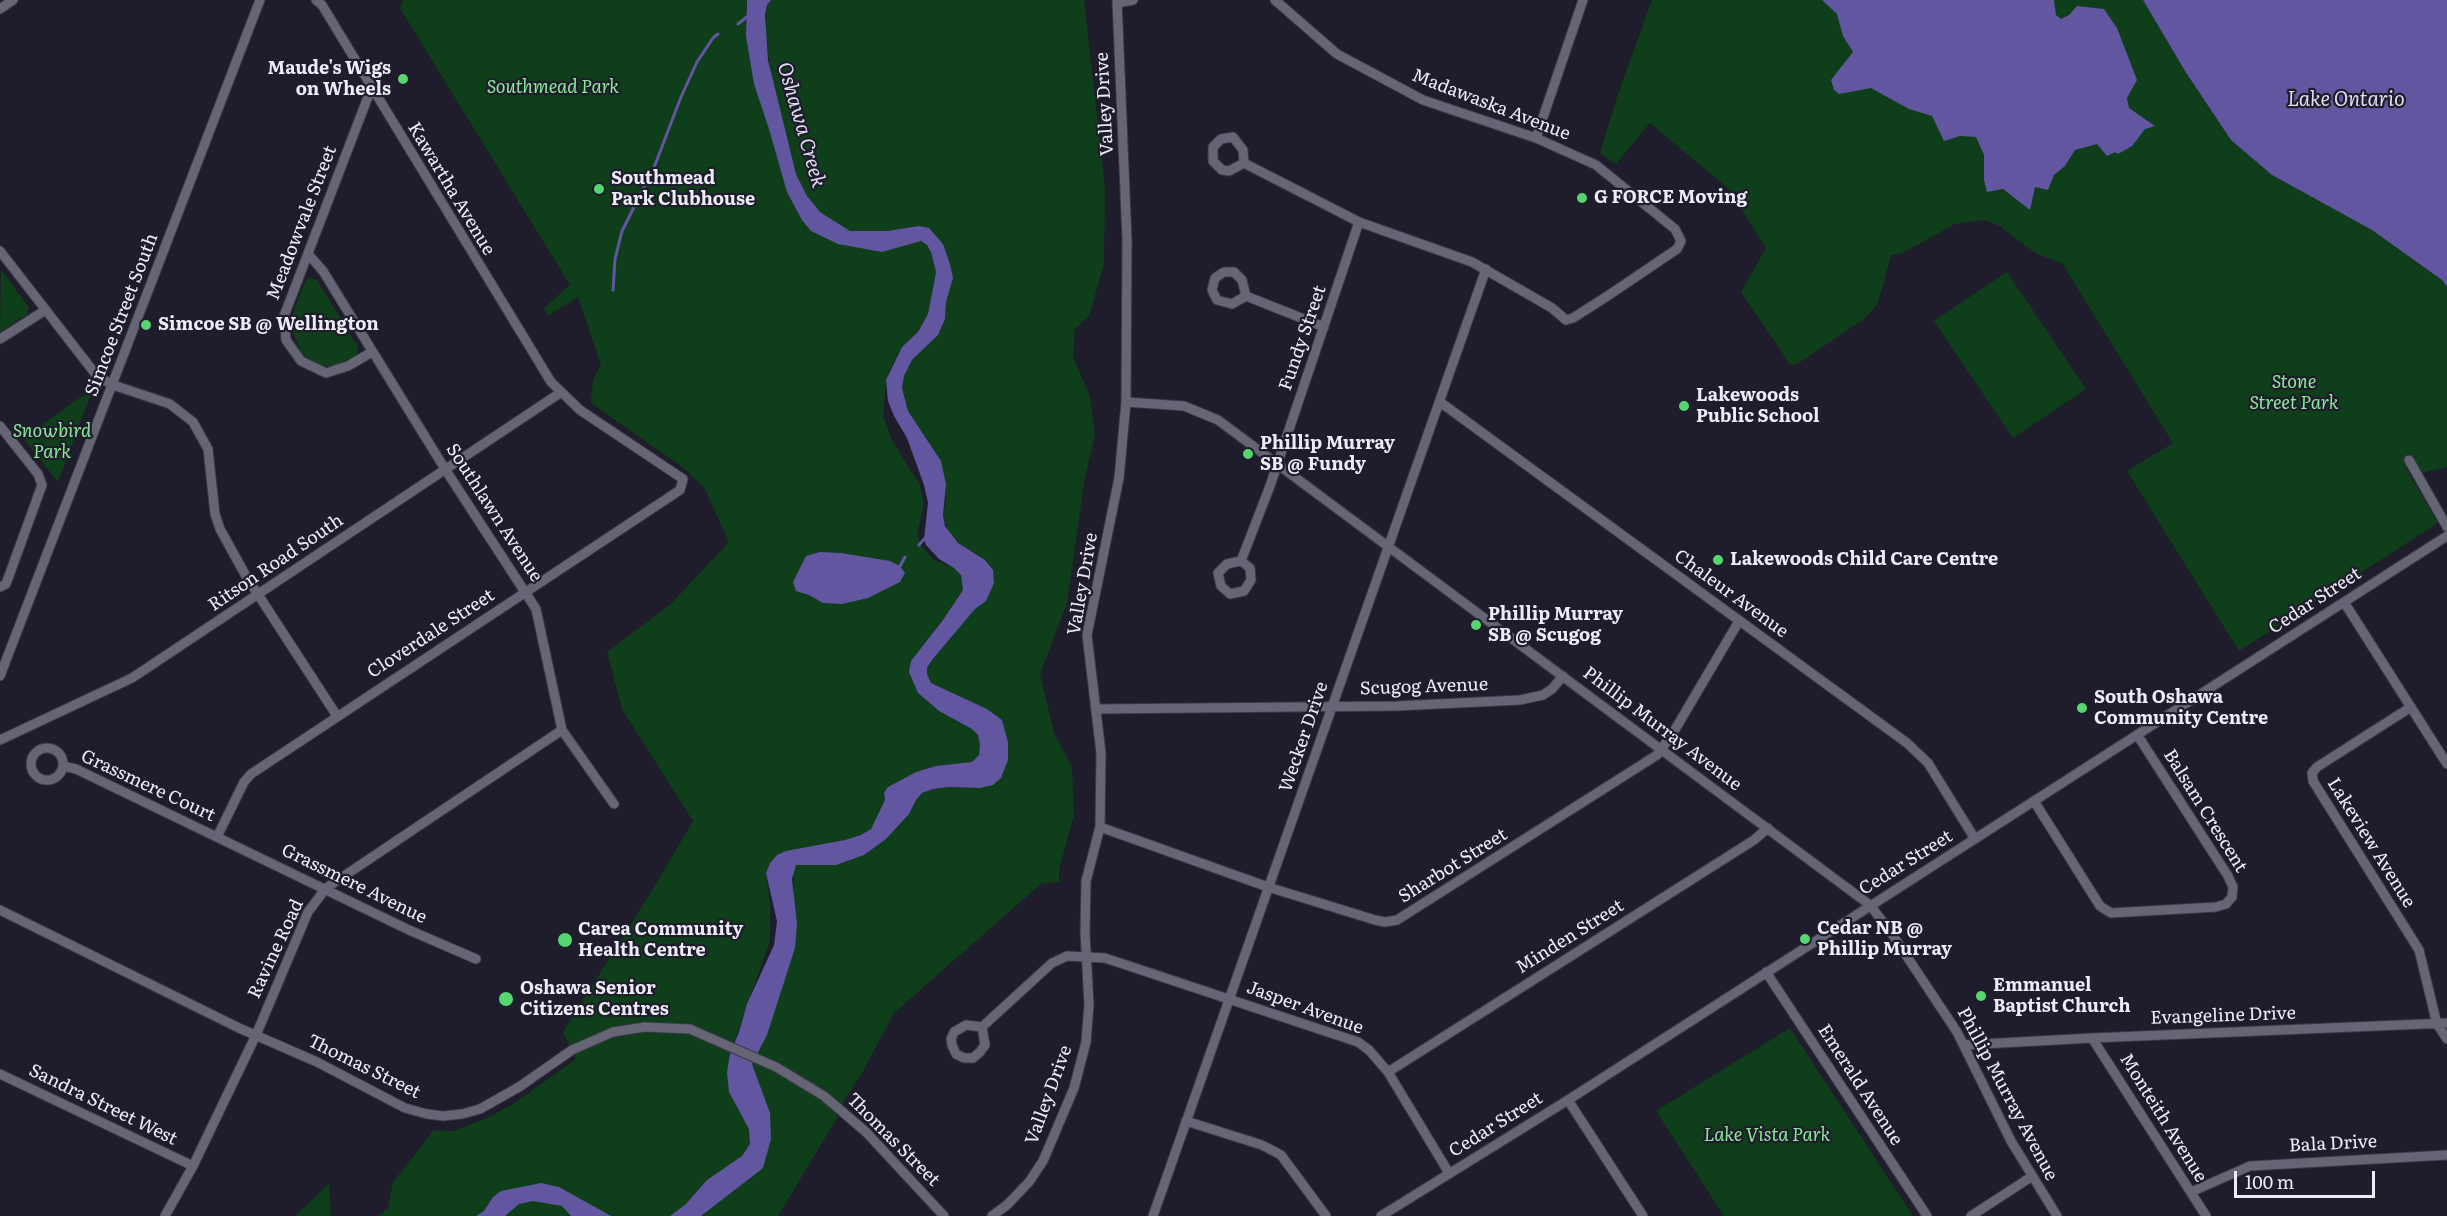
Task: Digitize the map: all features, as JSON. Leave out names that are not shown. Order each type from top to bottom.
[{"type":"street","points":[[0,9],[14,0]]},
{"type":"street","name":"Simcoe Street South","points":[[0,676],[260,0]]},
{"type":"street","name":"Kawartha Avenue","points":[[316,0],[516,328],[560,393],[590,417],[683,479]]},
{"type":"street","points":[[1117,2],[1133,0]]},
{"type":"street","name":"Madawaska Avenue","points":[[1275,0],[1337,54],[1423,100],[1536,138],[1596,165],[1678,232],[1681,241],[1677,249],[1570,320],[1561,318],[1552,308],[1486,269]]},
{"type":"street","points":[[1536,138],[1583,0]]},
{"type":"street","name":"Valley Drive","points":[[992,1216],[1029,1182],[1043,1161],[1074,1088],[1086,1042],[1089,1004],[1085,933],[1086,881],[1100,827],[1101,753],[1087,635],[1119,478],[1126,402],[1127,240],[1117,2]]},
{"type":"street","name":"Meadowvale Street","points":[[371,89],[285,316],[286,340],[301,361],[326,373],[348,366],[372,352]]},
{"type":"street","points":[[1244,163],[1359,222],[1486,269]]},
{"type":"street","name":"Fundy Street","points":[[1241,561],[1277,464],[1359,222]]},
{"type":"street","points":[[0,252],[44,311],[98,376],[113,385],[170,404],[193,422],[208,449],[215,514],[220,529],[258,595],[337,716]]},
{"type":"street","name":"Southlawn Avenue","points":[[309,255],[323,271],[445,469],[526,591],[536,609],[562,730],[614,804]]},
{"type":"street","name":"Wecker Drive","points":[[1153,1216],[1486,269]]},
{"type":"street","points":[[1246,296],[1324,327]]},
{"type":"street","points":[[0,339],[44,311]]},
{"type":"street","name":"Ritson Road South","points":[[0,740],[132,678],[560,393]]},
{"type":"street","name":"Phillip Murray Avenue","points":[[1126,402],[1184,406],[1218,420],[1870,905],[1892,934],[1964,1045],[2031,1177],[2057,1216]]},
{"type":"street","name":"Chaleur Avenue","points":[[1440,402],[1919,753],[1975,839]]},
{"type":"street","points":[[0,426],[38,474],[42,485],[6,584],[0,587]]},
{"type":"street","points":[[2409,460],[2447,527]]},
{"type":"street","name":"Cloverdale Street","points":[[217,837],[244,782],[251,774],[680,490],[683,479]]},
{"type":"street","name":"Cedar Street","points":[[1381,1216],[1568,1100],[2447,536]]},
{"type":"street","points":[[2344,602],[2447,764]]},
{"type":"street","name":"Sharbot Street","points":[[1100,827],[1268,887],[1375,920],[1385,922],[1397,920],[1649,761],[1662,749],[1739,621]]},
{"type":"street","name":"Scugog Avenue","points":[[1097,709],[1396,706],[1520,700],[1543,695],[1552,689],[1563,676]]},
{"type":"street","name":"Lakeview Avenue","points":[[2411,706],[2317,767],[2313,777],[2314,784],[2420,950],[2447,1039]]},
{"type":"street","name":"Ravine Road","points":[[165,1216],[193,1166],[256,1035],[308,912],[326,888],[562,730]]},
{"type":"street","name":"Balsam Crescent","points":[[2034,801],[2100,906],[2110,913],[2216,907],[2226,904],[2232,897],[2234,887],[2138,736]]},
{"type":"street","name":"Grassmere Court","points":[[63,766],[76,769],[217,837]]},
{"type":"street","name":"Minden Street","points":[[1388,1072],[1754,840],[1768,828]]},
{"type":"street","name":"Grassmere Avenue","points":[[217,837],[409,930],[476,959]]},
{"type":"street","name":"Thomas Street","points":[[0,910],[256,1035],[317,1062],[405,1108],[443,1116],[462,1114],[496,1102],[572,1050],[613,1032],[645,1027],[690,1029],[776,1067],[824,1096],[866,1132],[944,1216]]},
{"type":"street","name":"Jasper Avenue","points":[[982,1027],[1052,963],[1067,956],[1105,958],[1358,1042],[1369,1050],[1388,1072],[1449,1173]]},
{"type":"street","name":"Emerald Avenue","points":[[1766,972],[1927,1216]]},
{"type":"street","name":"Evangeline Drive","points":[[1964,1045],[2442,1024]]},
{"type":"street","name":"Monteith Avenue","points":[[2092,1038],[2206,1216]]},
{"type":"street","name":"Sandra Street West","points":[[0,1074],[193,1166]]},
{"type":"street","points":[[1568,1100],[1643,1216]]},
{"type":"street","points":[[1186,1121],[1262,1145],[1281,1155],[1326,1216]]},
{"type":"street","name":"Bala Drive","points":[[2191,1192],[2250,1166],[2447,1155]]},
{"type":"street","points":[[1971,1216],[2031,1177]]},
{"type":"green space","name":"Southmead Park","points":[[403,0],[747,0],[746,12],[754,84],[811,231],[921,241],[931,252],[936,272],[928,314],[918,332],[902,347],[893,363],[886,380],[883,416],[892,440],[920,485],[924,503],[917,534],[921,545],[934,560],[954,568],[961,575],[963,582],[963,590],[911,661],[918,693],[939,711],[972,729],[978,735],[979,755],[972,762],[936,766],[916,772],[884,793],[885,800],[871,829],[861,835],[770,863],[766,873],[770,904],[770,941],[730,1054],[767,1035],[777,998],[794,890],[793,872],[796,865],[864,855],[886,839],[909,814],[922,793],[949,787],[980,788],[1001,778],[1008,760],[1008,742],[1002,720],[987,709],[931,683],[927,674],[927,668],[932,660],[975,609],[986,601],[993,570],[985,560],[958,543],[949,534],[943,515],[946,500],[941,461],[908,411],[902,388],[904,376],[912,360],[938,335],[945,319],[946,302],[953,278],[919,226],[887,231],[850,231],[820,212],[807,196],[796,174],[773,86],[765,34],[767,5],[771,0],[1084,0],[1105,187],[1104,264],[1089,316],[1075,329],[1073,357],[1090,397],[1095,435],[1085,477],[1067,603],[1040,674],[1054,733],[1072,767],[1074,815],[1059,869],[1059,882],[1042,883],[894,1013],[862,1073],[835,1114],[838,1116],[778,1216],[378,1216],[388,1209],[393,1182],[434,1130],[453,1131],[490,1117],[516,1102],[576,1059],[563,1032],[693,821],[622,709],[607,652],[670,605],[729,542],[704,487],[681,466],[591,403],[593,380],[601,365],[578,297],[548,316],[544,308],[570,285],[400,8]]},
{"type":"green space","name":"Stone Street Park","points":[[1652,0],[2143,0],[2185,71],[2231,140],[2272,175],[2372,230],[2442,280],[2447,288],[2447,467],[2413,475],[2404,465],[2438,523],[2239,651],[2127,471],[2173,443],[2062,263],[2037,254],[1998,225],[1984,220],[1955,224],[1901,254],[1891,255],[1878,303],[1864,319],[1797,364],[1790,364],[1741,292],[1766,248],[1729,189],[1650,123],[1616,164],[1600,153],[1618,94]]},
{"type":"green space","points":[[1,269],[29,308],[27,314],[0,332]]},
{"type":"green space","points":[[2007,272],[2086,389],[2013,438],[1934,321]]},
{"type":"green space","points":[[311,278],[317,280],[358,347],[357,355],[334,366],[317,365],[302,354],[293,332],[293,312],[306,280]]},
{"type":"green space","name":"Snowbird Park","points":[[92,391],[58,482],[23,438]]},
{"type":"green space","name":"Lake Vista Park","points":[[1790,1028],[1913,1216],[1724,1216],[1656,1111]]},
{"type":"green space","points":[[329,1184],[331,1216],[295,1216]]},
{"type":"water","points":[[747,0],[771,0],[767,5],[765,15],[768,60],[796,174],[807,196],[820,212],[850,231],[887,231],[919,226],[929,228],[943,244],[950,264],[953,278],[946,302],[945,319],[938,335],[912,360],[904,376],[902,388],[908,411],[941,461],[946,484],[943,515],[945,526],[958,543],[985,560],[993,570],[994,583],[986,601],[975,609],[932,660],[927,668],[927,674],[931,683],[987,709],[1002,720],[1008,742],[1008,760],[1001,778],[993,785],[980,788],[949,787],[922,793],[909,814],[886,839],[864,855],[836,865],[796,865],[792,879],[797,924],[795,948],[767,1035],[752,1064],[770,1113],[771,1139],[763,1168],[701,1216],[670,1216],[686,1204],[707,1180],[742,1156],[750,1144],[749,1129],[729,1092],[727,1072],[730,1054],[747,1004],[774,945],[777,921],[766,873],[770,863],[777,855],[786,851],[861,835],[871,829],[885,800],[884,793],[888,787],[916,772],[936,766],[972,762],[979,755],[980,745],[978,735],[972,729],[939,711],[918,693],[909,672],[911,661],[963,590],[961,575],[939,559],[926,545],[924,539],[928,503],[924,485],[907,438],[888,401],[886,380],[902,347],[918,332],[928,314],[936,272],[931,252],[921,241],[882,252],[838,244],[811,231],[802,220],[787,192],[754,84],[746,36]]},
{"type":"water","points":[[1822,0],[2054,0],[2056,15],[2061,19],[2069,15],[2077,6],[2104,9],[2117,28],[2137,80],[2127,98],[2129,108],[2155,126],[2145,129],[2132,146],[2118,154],[2115,152],[2107,156],[2097,144],[2075,150],[2065,166],[2054,175],[2048,190],[2035,187],[2030,210],[2003,189],[1987,192],[1984,180],[1984,155],[1976,137],[1960,136],[1944,141],[1932,116],[1909,109],[1871,88],[1839,94],[1834,90],[1831,80],[1853,52],[1843,36],[1837,14]]},
{"type":"water","name":"Lake Ontario","points":[[2143,0],[2447,0],[2447,287],[2442,280],[2372,230],[2272,175],[2231,140],[2185,71]]},
{"type":"water","points":[[820,552],[890,561],[900,566],[905,573],[900,582],[868,598],[842,604],[823,603],[796,591],[793,582],[806,556]]},
{"type":"water","points":[[541,1183],[559,1187],[611,1216],[571,1216],[562,1206],[533,1201],[519,1204],[505,1216],[476,1216],[484,1211],[493,1197],[501,1191]]},
{"type":"waterway","points":[[738,24],[748,16]]},
{"type":"waterway","points":[[613,290],[615,259],[622,231],[655,165],[697,62],[718,34]]},
{"type":"waterway","points":[[919,545],[926,537]]},
{"type":"waterway","points":[[900,566],[905,557]]},
{"type":"place","name":"Maude's Wigs on Wheels","points":[[403,79]]},
{"type":"place","name":"Southmead Park Clubhouse","points":[[599,189]]},
{"type":"place","name":"G FORCE Moving","points":[[1582,198]]},
{"type":"place","name":"Simcoe SB @ Wellington","points":[[146,325]]},
{"type":"place","name":"Lakewoods Public School","points":[[1684,406]]},
{"type":"place","name":"Phillip Murray SB @ Fundy","points":[[1248,454]]},
{"type":"place","name":"Lakewoods Child Care Centre","points":[[1718,560]]},
{"type":"place","name":"Phillip Murray SB @ Scugog","points":[[1476,625]]},
{"type":"place","name":"South Oshawa Community Centre","points":[[2082,708]]},
{"type":"place","name":"Cedar NB @ Phillip Murray","points":[[1805,939]]},
{"type":"place","name":"Carea Community Health Centre","points":[[565,940]]},
{"type":"place","name":"Emmanuel Baptist Church","points":[[1981,996]]},
{"type":"place","name":"Oshawa Senior Citizens Centres","points":[[506,999]]},
{"type":"water label","name":"Oshawa Creek","points":[[801,125]]}]
